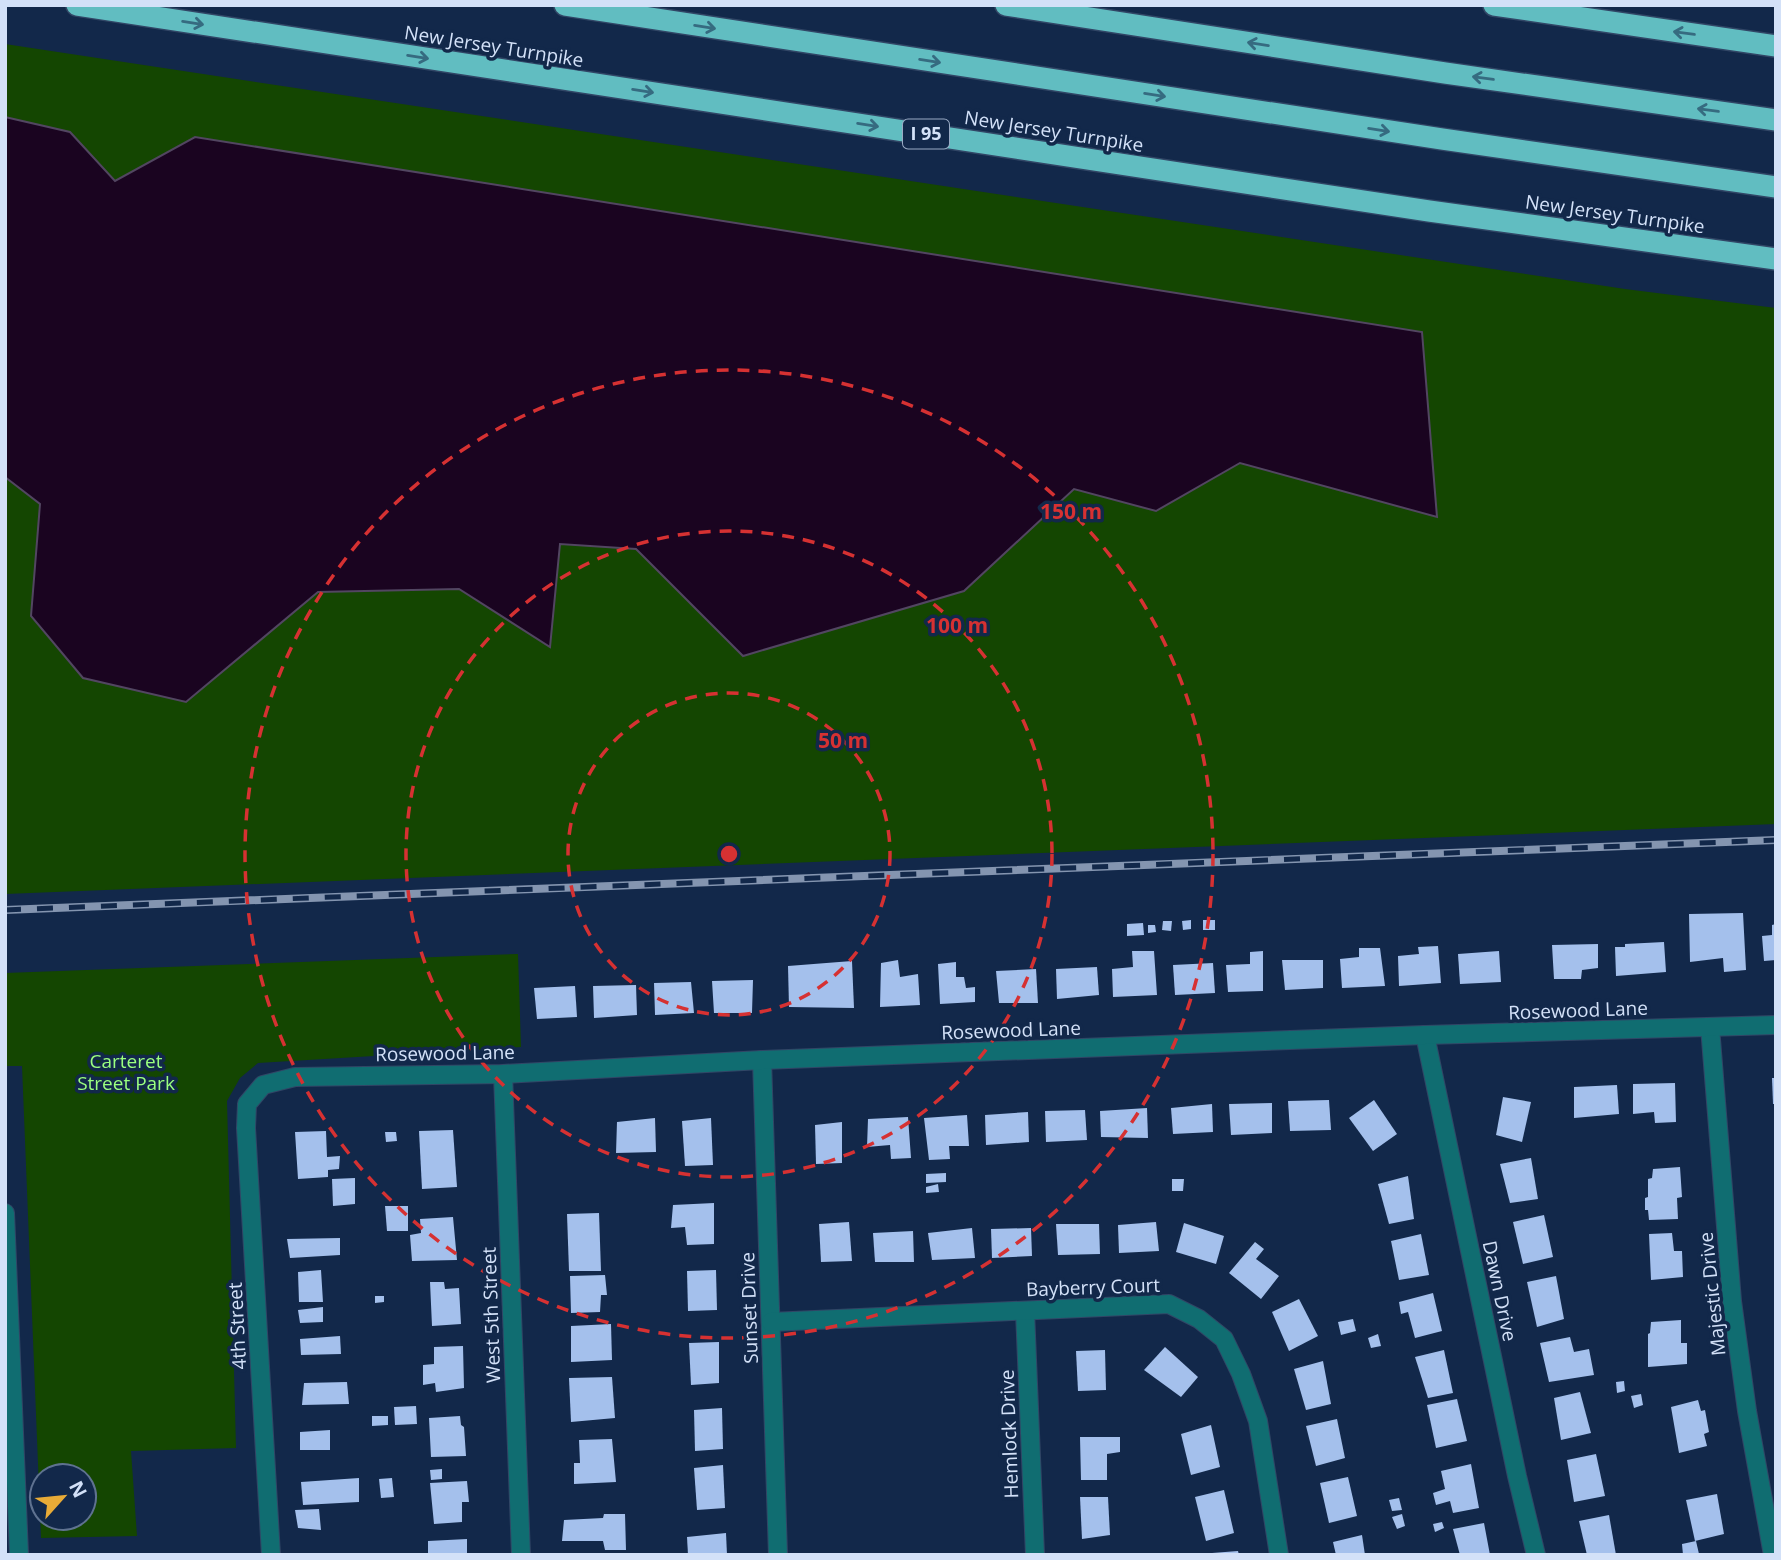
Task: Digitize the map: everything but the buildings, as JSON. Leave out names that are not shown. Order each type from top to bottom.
[{"type":"highway","name":"New Jersey Turnpike","points":[[77,5],[1429,211],[1776,260]]},
{"type":"highway","points":[[565,5],[1442,139],[1776,187]]},
{"type":"highway","points":[[1006,5],[1446,73],[1776,120]]},
{"type":"highway","points":[[1494,5],[1776,46]]},
{"type":"street","name":"Rosewood Lane","points":[[254,1096],[263,1086],[295,1076],[503,1074],[762,1060],[1425,1035],[1776,1025]]},
{"type":"street","name":"Majestic Drive","points":[[1710,1027],[1732,1301],[1747,1411],[1773,1555]]},
{"type":"street","name":"Dawn Drive","points":[[1425,1035],[1536,1555]]},
{"type":"street","name":"Sunset Drive","points":[[762,1060],[778,1555]]},
{"type":"street","name":"West 5th Street","points":[[503,1074],[521,1555]]},
{"type":"street","name":"4th Street","points":[[254,1096],[247,1104],[246,1128],[271,1555]]},
{"type":"street","points":[[5,1213],[19,1555]]},
{"type":"street","name":"Bayberry Court","points":[[771,1322],[1169,1304],[1199,1319],[1224,1339],[1241,1374],[1258,1421],[1279,1555]]},
{"type":"street","name":"Hemlock Drive","points":[[1025,1311],[1035,1555]]},
{"type":"green space","points":[[5,44],[1625,289],[1776,308],[1776,824],[5,894],[5,477],[40,504],[31,617],[186,702],[318,592],[459,589],[550,646],[560,544],[636,549],[743,655],[964,591],[1074,488],[1156,511],[1240,463],[1437,517],[1422,332],[195,137],[115,181],[70,132],[5,117]]},
{"type":"green space","name":"Carteret Street Park","points":[[518,954],[521,1047],[258,1063],[240,1078],[227,1101],[236,1448],[131,1451],[137,1536],[41,1538],[41,1532],[98,1532],[98,1462],[38,1462],[22,1066],[5,1066],[5,973]]},
{"type":"shaded area","points":[[5,117],[70,132],[115,181],[195,137],[1422,332],[1437,517],[1240,463],[1156,511],[1074,489],[964,591],[743,656],[636,549],[560,544],[550,647],[459,589],[318,592],[186,702],[83,678],[31,616],[40,504],[5,477]]},
{"type":"railway","points":[[5,910],[1776,840]]}]
